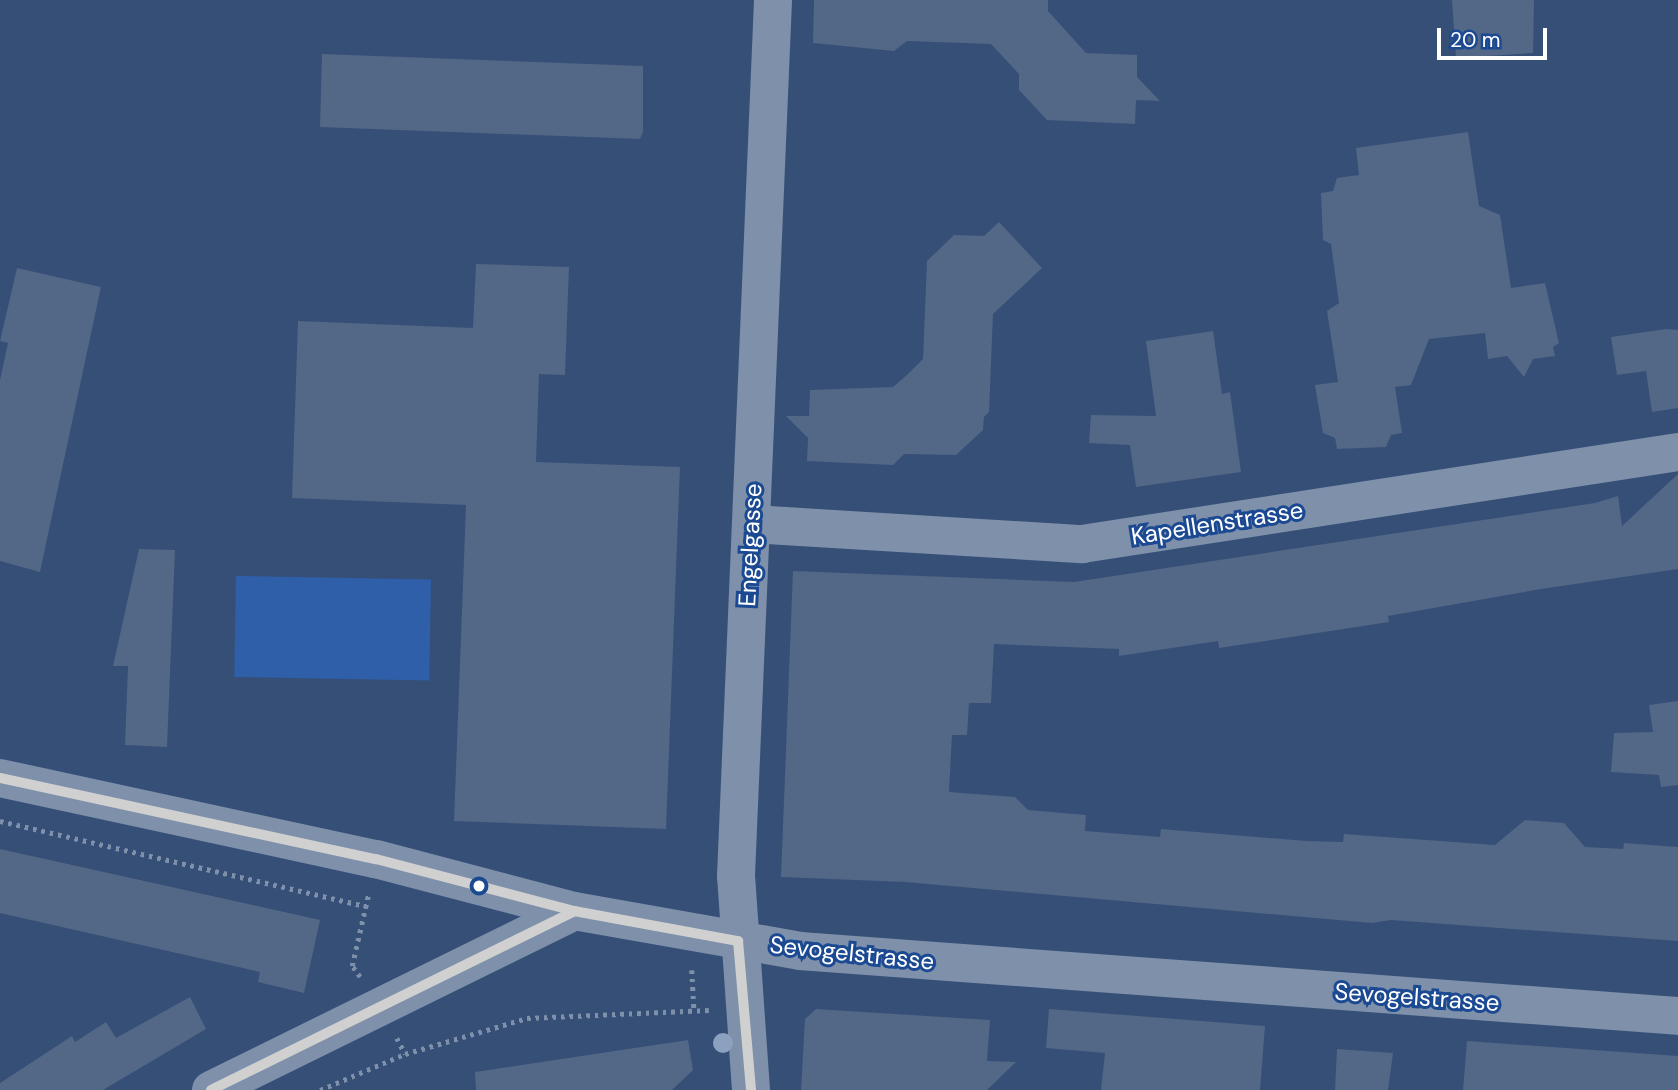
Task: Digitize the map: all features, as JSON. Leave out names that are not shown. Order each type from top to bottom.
[{"type":"street","name":"Engelgasse","points":[[751,1090],[738,941],[738,785],[752,524],[773,0]]},
{"type":"street","name":"Kapellenstrasse","points":[[752,524],[1082,544],[1678,452]]},
{"type":"street","name":"Sevogelstrasse","points":[[0,778],[376,859],[574,911],[738,941],[855,956],[1678,1016]]},
{"type":"street","points":[[211,1090],[574,911]]},
{"type":"path","points":[[0,821],[366,906]]},
{"type":"path","points":[[320,1090],[405,1054]]},
{"type":"shaded area","points":[[236,576],[431,579],[429,680],[234,677]]},
{"type":"building","points":[[814,0],[1048,0],[1048,11],[1086,53],[1137,55],[1137,77],[1160,101],[1136,100],[1135,124],[1047,120],[1019,90],[1019,74],[991,44],[907,41],[894,51],[813,43]]},
{"type":"building","points":[[1452,0],[1534,0],[1533,53],[1456,58]]},
{"type":"building","points":[[322,54],[643,66],[643,132],[640,139],[320,127]]},
{"type":"building","points":[[1468,132],[1479,206],[1500,215],[1511,288],[1545,283],[1559,343],[1553,347],[1555,356],[1533,359],[1524,377],[1507,356],[1488,359],[1485,333],[1429,339],[1411,385],[1395,387],[1402,433],[1391,435],[1386,447],[1337,449],[1335,438],[1323,433],[1315,385],[1338,382],[1327,311],[1339,303],[1331,244],[1323,240],[1321,193],[1333,191],[1337,178],[1359,175],[1356,148]]},
{"type":"building","points":[[999,222],[1042,268],[993,314],[989,412],[984,417],[983,430],[956,455],[904,454],[893,465],[807,461],[808,438],[786,416],[809,416],[810,390],[893,387],[908,374],[923,359],[927,261],[954,235],[984,236]]},
{"type":"building","points":[[476,264],[569,267],[565,375],[539,374],[536,462],[680,467],[666,829],[454,821],[466,505],[292,498],[298,321],[473,328]]},
{"type":"building","points":[[17,268],[101,287],[40,572],[0,561],[0,380],[8,343],[0,341]]},
{"type":"building","points":[[1666,329],[1678,330],[1678,408],[1652,412],[1646,371],[1617,375],[1611,337]]},
{"type":"building","points":[[1213,331],[1222,394],[1230,392],[1241,472],[1136,487],[1130,445],[1089,443],[1091,415],[1156,416],[1146,341]]},
{"type":"building","points":[[1678,474],[1678,569],[1541,589],[1388,616],[1389,622],[1219,648],[1218,641],[1119,656],[1119,649],[994,644],[991,703],[969,703],[967,735],[952,735],[949,792],[1015,797],[1028,810],[1086,815],[1085,831],[1160,837],[1161,829],[1306,841],[1343,842],[1344,834],[1495,845],[1525,820],[1564,823],[1585,847],[1623,849],[1624,843],[1678,847],[1678,941],[1391,920],[1372,923],[905,882],[781,877],[793,571],[1074,582],[1595,503],[1618,496],[1622,526]]},
{"type":"building","points":[[139,549],[175,550],[167,747],[125,745],[128,666],[113,666]]},
{"type":"building","points":[[1678,701],[1678,785],[1661,787],[1659,775],[1611,772],[1614,733],[1653,732],[1649,705]]},
{"type":"building","points":[[0,849],[320,920],[304,993],[258,982],[260,972],[0,913]]},
{"type":"building","points":[[190,997],[206,1029],[103,1090],[0,1090],[0,1083],[72,1036],[75,1042],[106,1022],[116,1038]]},
{"type":"building","points":[[816,1009],[990,1020],[987,1061],[1016,1062],[987,1090],[801,1090],[805,1019]]},
{"type":"building","points":[[1049,1009],[1265,1026],[1260,1090],[1101,1090],[1105,1053],[1046,1048]]},
{"type":"building","points":[[688,1040],[693,1070],[672,1090],[476,1090],[475,1072]]},
{"type":"building","points":[[1467,1041],[1678,1056],[1678,1090],[1463,1090]]},
{"type":"building","points":[[1337,1049],[1393,1053],[1388,1090],[1335,1090]]},
{"type":"transit line","points":[[0,778],[376,859],[574,911],[738,941]]},
{"type":"transit line","points":[[211,1090],[574,911]]},
{"type":"transit line","points":[[738,941],[751,1090]]}]
